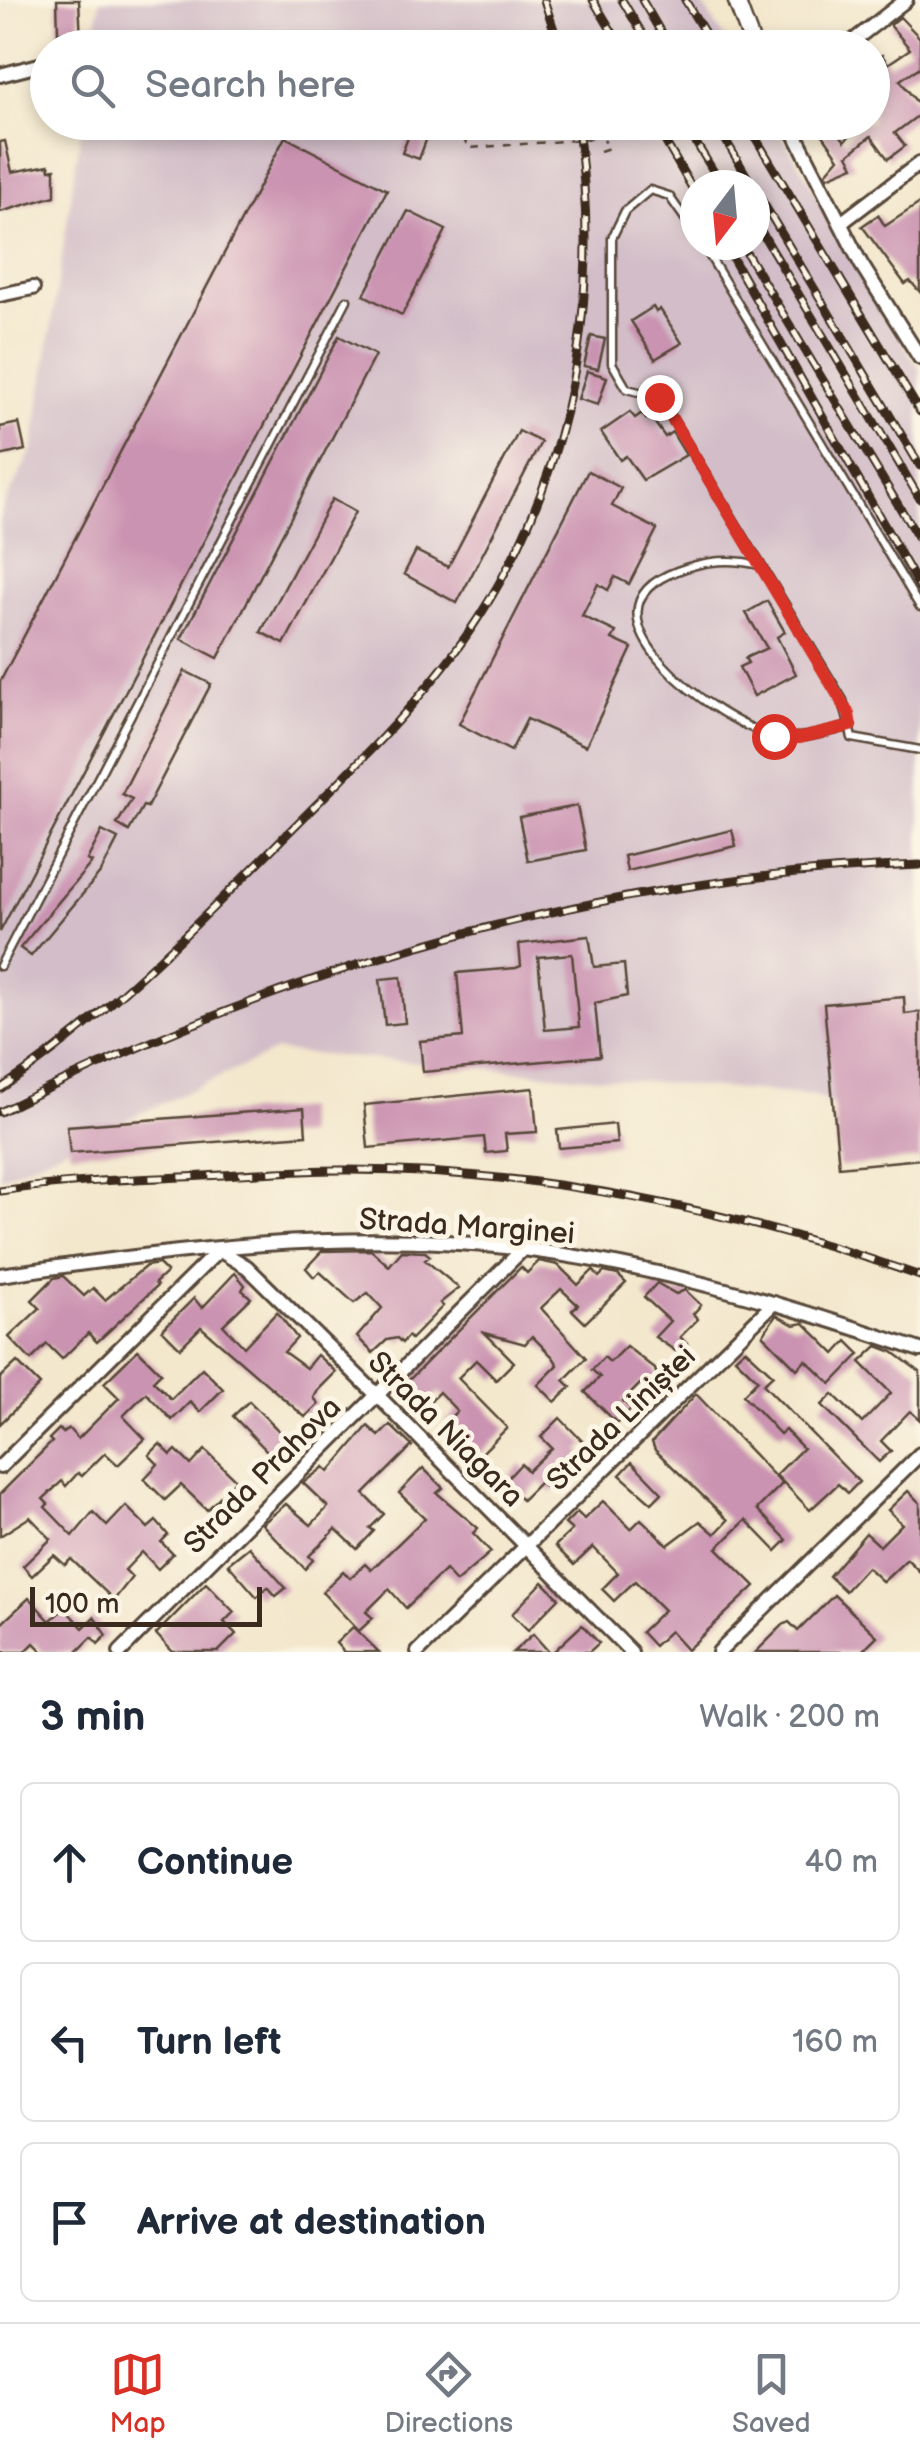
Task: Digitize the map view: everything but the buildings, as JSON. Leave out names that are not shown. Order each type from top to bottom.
[{"type":"street","points":[[736,0],[747,30]]},
{"type":"street","points":[[867,30],[906,0]]},
{"type":"street","points":[[0,75],[30,67]]},
{"type":"street","points":[[798,140],[841,224],[915,342],[920,358]]},
{"type":"street","points":[[841,224],[920,164]]},
{"type":"street","points":[[0,295],[33,288]]},
{"type":"street","name":"Strada Marginei","points":[[0,1275],[331,1241],[428,1241],[523,1249],[625,1267],[774,1304],[920,1350]]},
{"type":"street","name":"Strada Prahova","points":[[120,1652],[523,1249]]},
{"type":"street","points":[[0,1467],[219,1250]]},
{"type":"street","name":"Strada Niagara","points":[[219,1250],[246,1267],[631,1652]]},
{"type":"street","name":"Strada Liniștei","points":[[418,1652],[774,1304]]},
{"type":"street","points":[[719,1652],[920,1454]]},
{"type":"lane","points":[[680,212],[668,196],[650,190],[625,211],[612,238],[612,363],[627,389],[659,397],[843,700],[852,738],[920,750]]},
{"type":"lane","points":[[712,260],[920,607]]},
{"type":"lane","points":[[0,966],[347,300]]},
{"type":"lane","points":[[761,565],[710,560],[651,583],[644,592],[637,618],[649,646],[688,690],[744,726],[787,738],[851,726]]},
{"type":"path","points":[[465,140],[468,148],[577,140]]},
{"type":"path","points":[[600,151],[609,148],[604,140]]},
{"type":"shaded area","points":[[100,0],[700,0],[719,30],[96,30]]},
{"type":"shaded area","points":[[79,140],[785,140],[920,371],[920,1147],[815,1096],[276,1051],[0,1178],[0,513],[33,448]]},
{"type":"railway","points":[[544,0],[554,30]]},
{"type":"railway","points":[[593,0],[611,30]]},
{"type":"railway","points":[[622,0],[640,30]]},
{"type":"railway","points":[[642,0],[660,30]]},
{"type":"railway","points":[[685,0],[703,30]]},
{"type":"railway","points":[[0,1089],[106,1008],[235,886],[402,715],[444,666],[486,606],[520,543],[547,477],[567,408],[580,338],[585,267],[585,194],[579,140]]},
{"type":"railway","points":[[664,140],[682,170]]},
{"type":"railway","points":[[694,140],[713,170]]},
{"type":"railway","points":[[726,140],[743,170]]},
{"type":"railway","points":[[757,140],[920,412]]},
{"type":"railway","points":[[770,214],[920,466]]},
{"type":"railway","points":[[770,246],[920,499]]},
{"type":"railway","points":[[734,260],[920,588]]},
{"type":"railway","points":[[751,260],[920,541]]},
{"type":"railway","points":[[0,1112],[109,1060],[220,1014],[332,973],[447,938],[563,910],[680,888],[800,873],[920,865]]},
{"type":"railway","points":[[0,1191],[102,1181],[341,1170],[488,1177],[562,1186],[707,1213],[779,1231],[920,1276]]},
{"type":"route","points":[[659,397],[849,714],[851,726],[800,738],[774,736]]}]
